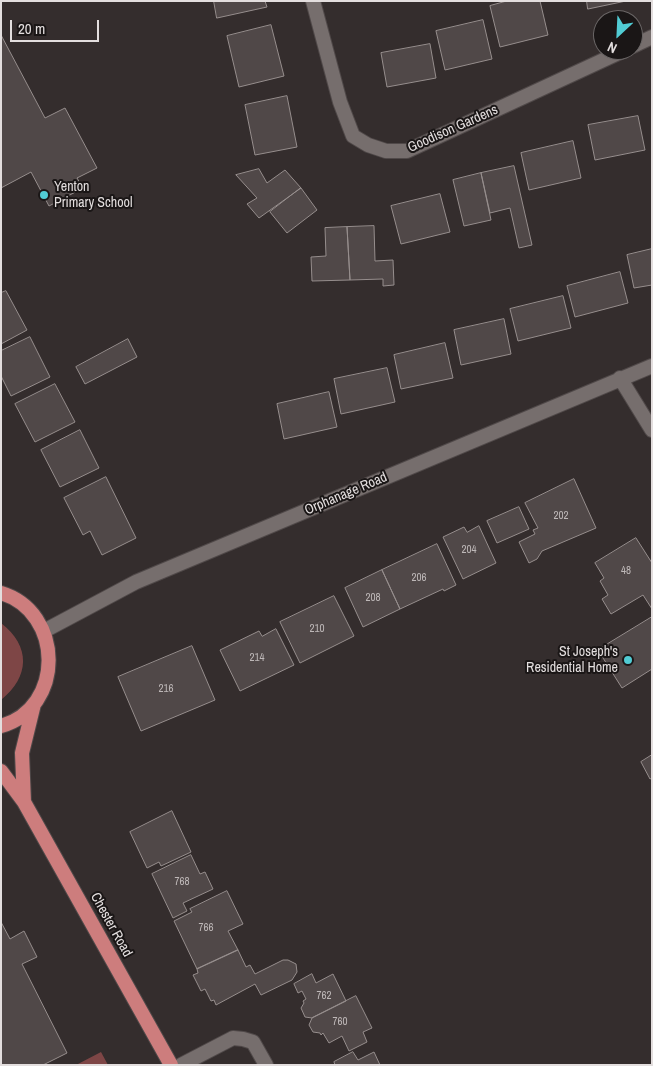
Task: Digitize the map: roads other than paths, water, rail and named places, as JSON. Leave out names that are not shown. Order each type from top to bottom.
[{"type":"highway","name":"Chester Road","points":[[1,593],[23,604],[35,617],[44,631],[49,650],[49,669],[44,688],[34,704],[21,716],[1,726]]},
{"type":"highway","name":"Chester Road","points":[[24,802],[22,754],[34,704]]},
{"type":"highway","name":"Chester Road","points":[[1,772],[24,802],[171,1065]]},
{"type":"street","name":"Goodison Gardens","points":[[314,1],[340,102],[353,136],[368,145],[386,151],[408,151],[604,60]]},
{"type":"street","name":"Orphanage Road","points":[[44,631],[136,582],[652,366]]},
{"type":"street","points":[[620,378],[652,430]]},
{"type":"street","points":[[181,1065],[233,1038],[243,1038],[252,1042],[266,1065]]},
{"type":"place","name":"Yenton Primary School","points":[[44,195]]},
{"type":"place","name":"St Joseph's Residential Home","points":[[628,660]]}]
